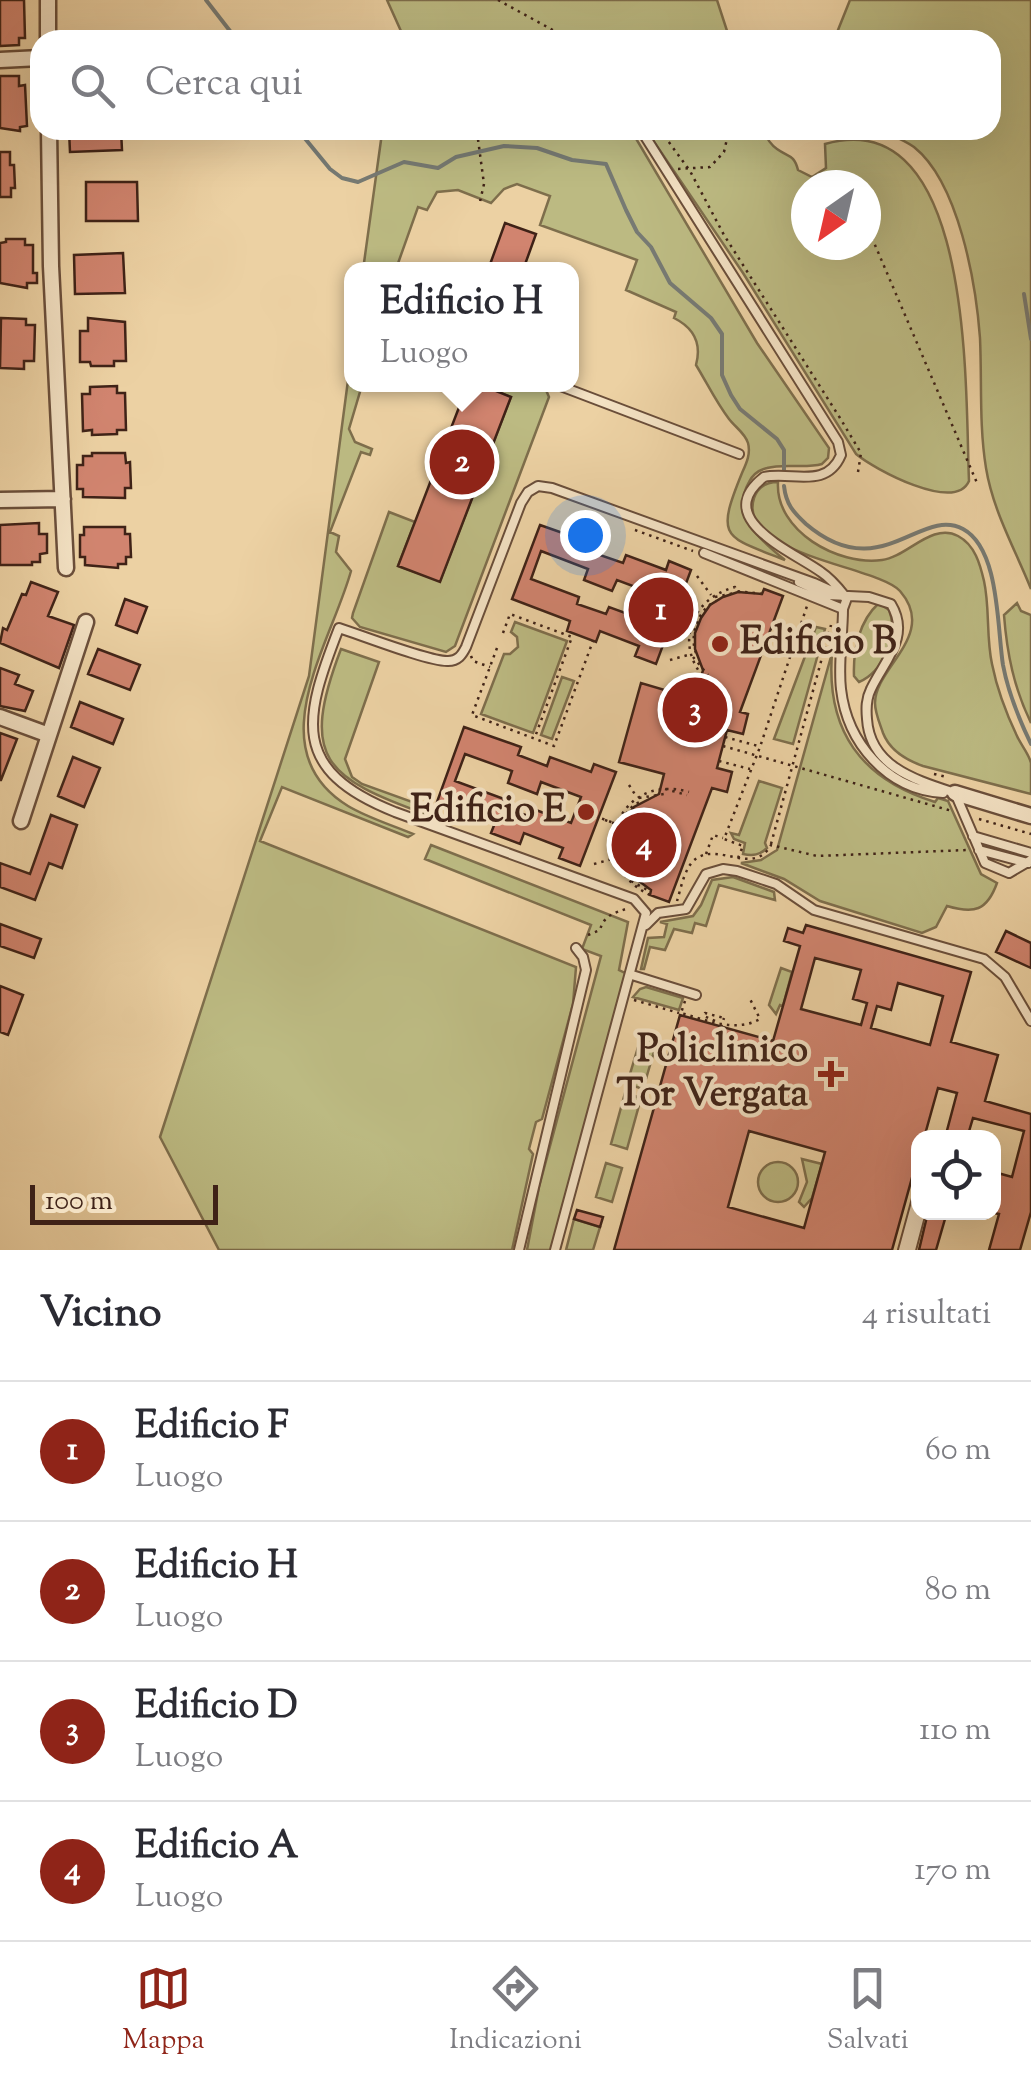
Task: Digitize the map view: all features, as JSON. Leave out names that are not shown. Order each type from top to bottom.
[{"type":"street","points":[[48,0],[48,30]]},
{"type":"street","points":[[0,60],[30,58]]},
{"type":"street","points":[[50,140],[51,266],[66,568]]},
{"type":"street","points":[[0,500],[63,499]]},
{"type":"street","points":[[22,821],[86,622]]},
{"type":"street","points":[[0,717],[49,735]]},
{"type":"street","points":[[955,793],[1031,816]]},
{"type":"lane","points":[[647,140],[840,449],[839,461],[824,474],[806,478],[769,475],[760,480],[748,501],[752,519],[771,542],[825,574],[847,598]]},
{"type":"lane","points":[[577,392],[739,454]]},
{"type":"lane","points":[[555,1250],[646,925],[646,913],[639,902],[371,802],[345,788],[326,767],[316,745],[312,710],[340,628],[443,661],[455,660],[466,647],[521,503],[532,488],[552,488],[840,607]]},
{"type":"lane","points":[[705,551],[787,574],[812,589],[847,598],[886,601],[895,610],[898,621],[895,648],[866,698],[872,743],[896,770],[955,793],[985,862],[999,871],[1014,872],[1030,859]]},
{"type":"lane","points":[[847,598],[840,607],[841,690],[856,735],[874,761],[902,784],[924,791],[955,793]]},
{"type":"lane","points":[[973,836],[1030,859]]},
{"type":"lane","points":[[978,848],[1030,859]]},
{"type":"lane","points":[[646,925],[658,913],[686,909],[706,874],[738,870],[776,884],[814,910],[990,962],[1005,976],[1031,1021]]},
{"type":"lane","points":[[519,1250],[586,970],[576,948]]},
{"type":"lane","points":[[632,976],[692,993]]},
{"type":"lane","points":[[904,1250],[912,1220]]},
{"type":"lane","points":[[911,1250],[919,1220]]},
{"type":"path","points":[[498,0],[553,30]]},
{"type":"path","points":[[479,140],[484,184],[480,206]]},
{"type":"path","points":[[667,140],[690,171],[724,234],[861,454],[858,472]]},
{"type":"path","points":[[659,159],[670,167],[690,171],[710,167],[728,140]]},
{"type":"path","points":[[881,259],[977,483]]},
{"type":"path","points":[[633,530],[705,551]]},
{"type":"path","points":[[696,576],[714,598]]},
{"type":"path","points":[[726,692],[706,678],[689,640],[701,608],[714,598],[735,587],[736,591],[762,594]]},
{"type":"path","points":[[714,598],[734,593]]},
{"type":"path","points":[[724,839],[811,595]]},
{"type":"path","points":[[672,912],[696,858],[706,854],[760,856],[771,845],[840,607]]},
{"type":"path","points":[[503,633],[510,614],[572,637],[534,738]]},
{"type":"path","points":[[670,615],[696,624]]},
{"type":"path","points":[[679,618],[696,624]]},
{"type":"path","points":[[498,648],[472,715],[554,746],[593,641]]},
{"type":"path","points":[[670,660],[693,655]]},
{"type":"path","points":[[471,657],[490,667]]},
{"type":"path","points":[[725,738],[760,746]]},
{"type":"path","points":[[723,746],[1031,834]]},
{"type":"path","points":[[719,760],[751,769]]},
{"type":"path","points":[[923,770],[947,777]]},
{"type":"path","points":[[629,785],[638,799]]},
{"type":"path","points":[[651,893],[631,880],[618,858],[614,834],[625,809],[638,799],[664,791],[688,794]]},
{"type":"path","points":[[907,791],[930,799]]},
{"type":"path","points":[[595,816],[620,825]]},
{"type":"path","points":[[605,820],[620,825]]},
{"type":"path","points":[[706,854],[713,834],[742,846],[738,858]]},
{"type":"path","points":[[771,845],[818,856],[978,848]]},
{"type":"path","points":[[594,864],[618,858]]},
{"type":"path","points":[[588,935],[600,930],[610,914],[639,902]]},
{"type":"path","points":[[681,1013],[692,993]]},
{"type":"path","points":[[625,998],[742,1026],[760,1019],[750,999]]},
{"type":"path","points":[[714,1022],[704,1013],[724,1018],[722,1026]]},
{"type":"shaded area","points":[[387,0],[717,0],[727,30],[400,30]]},
{"type":"shaded area","points":[[850,0],[1031,0],[1031,589],[989,484],[982,436],[978,316],[962,236],[954,209],[930,163],[902,140],[1001,140],[1001,30],[838,30]]},
{"type":"shaded area","points":[[381,140],[637,140],[757,343],[829,448],[828,458],[822,464],[758,471],[744,494],[743,505],[751,526],[785,560],[749,546],[731,532],[729,511],[748,459],[748,443],[724,413],[696,365],[697,343],[691,331],[674,318],[676,312],[626,290],[637,260],[540,225],[550,196],[517,184],[504,189],[491,203],[458,190],[437,192],[427,210],[418,207],[398,262],[364,262]]},
{"type":"shaded area","points":[[653,140],[769,140],[792,158],[798,170],[791,170],[791,260],[881,260],[881,170],[823,170],[825,144],[874,143],[911,167],[936,209],[952,264],[966,386],[969,481],[961,490],[932,490],[879,469],[856,454],[743,273]]},
{"type":"shaded area","points":[[346,392],[360,392],[349,429],[355,442],[372,449],[370,455],[361,452],[330,532],[339,536],[336,552],[351,571],[308,695],[304,726],[307,756],[321,783],[348,806],[413,834],[408,837],[282,787],[260,841],[576,967],[573,1004],[542,1119],[536,1122],[529,1149],[533,1154],[512,1250],[219,1250],[160,1137],[309,676]]},
{"type":"shaded area","points":[[498,392],[547,392],[549,397],[455,646],[446,652],[360,627],[352,618],[353,613],[389,512],[415,522],[398,566],[440,581],[511,397]]},
{"type":"shaded area","points":[[778,482],[780,500],[798,530],[812,542],[847,557],[891,558],[939,533],[958,536],[969,544],[984,581],[996,683],[1031,763],[1031,794],[923,766],[894,750],[883,733],[875,703],[884,676],[909,636],[910,607],[900,591],[887,582],[786,546],[766,533],[754,517],[754,498],[763,486]]},
{"type":"shaded area","points":[[879,603],[889,610],[892,620],[890,641],[882,661],[859,682],[854,676],[859,636]]},
{"type":"shaded area","points":[[1017,603],[1021,611],[1031,615],[1031,723],[1016,684],[1005,629],[1004,615]]},
{"type":"shaded area","points":[[515,622],[567,641],[533,733],[481,714],[504,654],[518,647],[517,637],[511,632]]},
{"type":"shaded area","points":[[816,627],[825,629],[793,744],[774,739]]},
{"type":"shaded area","points":[[341,649],[379,662],[345,759],[352,777],[429,808],[428,815],[365,789],[344,775],[330,759],[323,740],[322,716]]},
{"type":"shaded area","points":[[832,653],[835,706],[854,748],[887,780],[935,802],[938,798],[948,801],[981,874],[997,883],[984,905],[972,910],[947,906],[936,927],[922,933],[820,901],[784,879],[741,863],[761,860],[777,850]]},
{"type":"shaded area","points":[[562,677],[574,681],[552,739],[541,735]]},
{"type":"shaded area","points":[[759,781],[782,788],[765,843],[767,848],[756,854],[743,854],[745,843],[734,839],[731,833],[739,835]]},
{"type":"shaded area","points":[[431,845],[628,922],[619,970],[627,974],[553,1250],[527,1250],[539,1187],[601,956],[582,949],[591,925],[425,859]]},
{"type":"shaded area","points":[[733,877],[774,892],[775,900],[719,885],[706,926],[695,923],[692,933],[674,929],[665,950],[650,947],[641,969],[648,938],[664,937],[667,924],[660,922],[693,916],[712,880]]},
{"type":"shaded area","points":[[781,968],[792,972],[783,1006],[776,1014],[769,1005]]},
{"type":"shaded area","points":[[646,987],[683,998],[679,1010],[633,997]]},
{"type":"shaded area","points":[[642,1034],[658,1038],[643,1089],[627,1084]]},
{"type":"shaded area","points":[[625,1093],[641,1098],[627,1149],[611,1144]]},
{"type":"shaded area","points":[[802,1159],[822,1164],[812,1198],[804,1207],[799,1202],[807,1182]]},
{"type":"shaded area","points":[[778,1162],[792,1168],[798,1182],[792,1196],[778,1202],[764,1196],[758,1182],[764,1168]]},
{"type":"shaded area","points":[[606,1163],[622,1168],[612,1202],[596,1197]]},
{"type":"shaded area","points":[[574,1219],[600,1227],[593,1250],[566,1250]]},
{"type":"building","points":[[0,0],[24,0],[25,38],[19,38],[19,45],[0,46]]},
{"type":"building","points":[[0,76],[19,76],[19,86],[25,85],[27,126],[20,127],[20,131],[0,128]]},
{"type":"building","points":[[69,140],[122,140],[122,150],[70,152]]},
{"type":"building","points":[[0,152],[10,152],[10,165],[14,165],[15,188],[11,188],[11,197],[0,197]]},
{"type":"building","points":[[86,182],[137,182],[138,221],[86,221]]},
{"type":"building","points":[[505,223],[536,234],[526,262],[491,262]]},
{"type":"building","points":[[6,239],[25,239],[25,245],[33,245],[37,283],[27,283],[27,288],[0,283],[0,243]]},
{"type":"building","points":[[123,253],[125,293],[75,294],[74,255]]},
{"type":"building","points":[[1,318],[26,319],[26,325],[35,325],[34,361],[24,361],[24,369],[0,368]]},
{"type":"building","points":[[88,318],[125,322],[126,361],[114,361],[114,366],[80,362],[80,331],[88,331]]},
{"type":"building","points":[[117,386],[117,393],[125,393],[126,430],[92,435],[92,430],[83,431],[82,394],[90,394],[90,387]]},
{"type":"building","points":[[465,392],[499,392],[511,397],[440,582],[398,566]]},
{"type":"building","points":[[125,453],[126,463],[130,462],[131,488],[125,488],[125,498],[83,497],[83,489],[77,489],[77,465],[83,465],[83,456]]},
{"type":"building","points":[[39,523],[39,534],[47,534],[47,553],[40,554],[40,562],[0,565],[0,525]]},
{"type":"building","points":[[540,525],[597,545],[594,553],[623,563],[626,555],[666,570],[669,561],[691,570],[656,664],[635,656],[639,646],[600,631],[596,642],[567,631],[570,621],[512,599]],"holes":[[[541,551],[588,569],[584,580],[612,591],[617,580],[657,595],[647,621],[609,607],[606,614],[577,604],[579,597],[531,579]]]},
{"type":"building","points":[[84,527],[125,527],[125,534],[130,534],[131,557],[126,557],[126,564],[118,564],[118,568],[85,565],[85,557],[80,557]]},
{"type":"building","points":[[31,582],[58,592],[48,616],[74,625],[59,668],[0,643],[3,628],[7,630]]},
{"type":"building","points":[[764,589],[783,596],[740,712],[748,714],[743,734],[727,730],[717,768],[732,772],[727,792],[712,788],[669,902],[650,895],[651,890],[632,876],[620,850],[619,835],[625,819],[634,807],[659,794],[664,774],[619,762],[641,683],[695,699],[703,670],[695,649],[695,633],[701,618],[710,605],[723,597],[738,592],[762,594]]},
{"type":"building","points":[[125,599],[147,607],[137,633],[116,625]]},
{"type":"building","points":[[98,649],[140,665],[130,690],[88,674]]},
{"type":"building","points":[[0,668],[19,675],[15,684],[33,691],[25,711],[0,706]]},
{"type":"building","points":[[80,702],[123,719],[113,744],[71,727]]},
{"type":"building","points":[[464,727],[521,747],[518,755],[547,766],[550,757],[591,772],[594,764],[616,772],[580,866],[559,858],[563,848],[524,833],[520,844],[491,833],[495,823],[437,802]],"holes":[[[465,754],[512,771],[508,783],[537,794],[541,782],[581,797],[571,823],[533,809],[531,817],[501,806],[504,799],[455,781]]]},
{"type":"building","points":[[0,733],[17,739],[1,780],[0,780]]},
{"type":"building","points":[[73,757],[100,768],[84,807],[58,796]]},
{"type":"building","points":[[51,815],[77,825],[62,868],[49,863],[35,900],[0,887],[0,863],[30,874]]},
{"type":"building","points":[[0,924],[41,939],[34,958],[0,946]]},
{"type":"building","name":"Policlinico Tor Vergata","points":[[806,925],[971,972],[951,1042],[998,1055],[985,1101],[1031,1114],[1031,1212],[1020,1250],[989,1250],[997,1220],[1001,1220],[1001,1174],[1012,1177],[1024,1131],[973,1118],[969,1130],[947,1130],[957,1093],[938,1088],[926,1130],[911,1130],[911,1181],[892,1250],[614,1250],[680,1015],[773,1041],[800,946],[784,941],[788,928],[803,933]],"holes":[[[815,958],[861,970],[853,999],[867,1003],[861,1025],[801,1009]],[[898,983],[943,996],[930,1045],[871,1028],[877,1006],[891,1010]],[[749,1131],[825,1152],[804,1228],[728,1207]]]},
{"type":"building","points":[[1006,931],[1031,943],[1031,968],[996,952]]},
{"type":"building","points":[[0,986],[23,995],[8,1035],[0,1032]]},
{"type":"building","points":[[577,1210],[603,1217],[600,1227],[574,1219]]},
{"type":"building","points":[[926,1220],[945,1220],[936,1250],[919,1250]]},
{"type":"waterway","points":[[206,0],[229,30]]},
{"type":"waterway","points":[[306,140],[330,169],[342,178],[358,182],[404,162],[438,168],[456,157],[504,146],[537,148],[572,160],[606,164],[637,232],[651,247],[670,283],[711,318],[722,334],[722,375],[731,395],[740,409],[777,439],[784,450],[784,470]]},
{"type":"waterway","points":[[1024,294],[1031,339]]},
{"type":"waterway","points":[[784,486],[791,507],[806,524],[832,541],[856,548],[877,547],[947,525],[963,529],[975,539],[984,553],[995,591],[1008,685],[1031,744]]},
{"type":"place","name":"Edificio H","points":[[462,462]]},
{"type":"place","name":"Edificio F","points":[[661,610]]},
{"type":"place","name":"Edificio B","points":[[720,644]]},
{"type":"place","name":"Edificio D","points":[[695,710]]},
{"type":"place","name":"Edificio E","points":[[586,812]]},
{"type":"place","name":"Edificio A","points":[[644,845]]},
{"type":"place","name":"Policlinico Tor Vergata","points":[[831,1074]]}]
